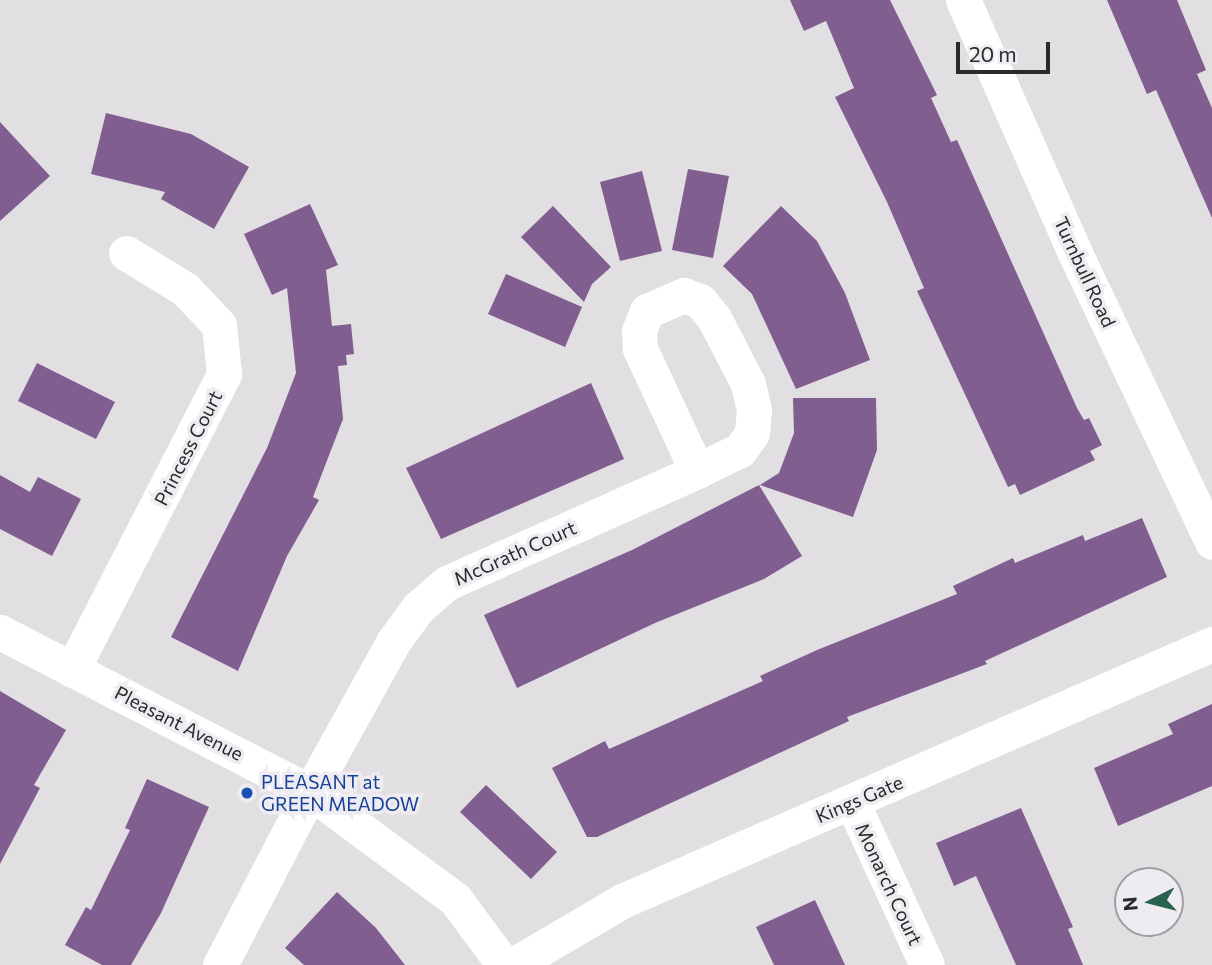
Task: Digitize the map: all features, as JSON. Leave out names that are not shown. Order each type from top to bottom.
[{"type":"street","name":"Turnbull Road","points":[[963,0],[1074,251],[1212,542]]},
{"type":"street","name":"Princess Court","points":[[72,670],[225,374],[219,325],[186,289],[126,253]]},
{"type":"street","name":"McGrath Court","points":[[220,965],[310,792],[393,642],[418,608],[447,583],[697,471],[740,450],[752,433],[754,410],[748,384],[714,318],[699,301],[684,295],[647,311],[639,331],[640,349],[697,471]]},
{"type":"street","name":"Pleasant Avenue","points":[[0,632],[310,792],[456,899],[504,965]]},
{"type":"street","name":"Kings Gate","points":[[513,965],[622,901],[1212,644]]},
{"type":"street","name":"Monarch Court","points":[[852,802],[927,965]]},
{"type":"building","points":[[790,0],[890,0],[937,95],[931,98],[951,142],[957,140],[1077,408],[1084,420],[1089,418],[1102,445],[1090,451],[1095,460],[1020,495],[1015,484],[1008,487],[917,291],[924,288],[887,202],[835,97],[854,88],[826,21],[804,31]]},
{"type":"building","points":[[1107,0],[1177,0],[1206,70],[1197,74],[1212,108],[1212,218],[1156,90],[1147,94]]},
{"type":"building","points":[[106,113],[191,134],[249,167],[214,229],[161,199],[165,192],[91,174]]},
{"type":"building","points":[[0,122],[50,176],[0,221]]},
{"type":"building","points":[[688,169],[729,176],[713,258],[672,250]]},
{"type":"building","points":[[642,171],[662,251],[620,261],[600,182]]},
{"type":"building","points":[[310,204],[338,265],[326,270],[332,326],[351,324],[354,354],[346,355],[347,365],[338,366],[343,419],[313,497],[319,500],[287,556],[238,671],[171,637],[267,448],[296,373],[287,288],[272,295],[244,234]]},
{"type":"building","points":[[553,206],[611,267],[592,284],[584,302],[521,237]]},
{"type":"building","points":[[781,206],[817,241],[845,293],[870,360],[796,389],[752,294],[723,266]]},
{"type":"building","points":[[506,274],[582,307],[565,347],[488,314]]},
{"type":"building","points":[[37,363],[115,402],[96,439],[18,401]]},
{"type":"building","points":[[591,383],[624,459],[441,539],[406,468]]},
{"type":"building","points":[[793,398],[876,398],[877,450],[853,517],[760,485],[779,473],[794,433]]},
{"type":"building","points":[[0,475],[30,492],[38,477],[81,499],[52,556],[0,529]]},
{"type":"building","points":[[759,485],[802,556],[764,579],[655,623],[517,688],[484,615],[632,550]]},
{"type":"building","points":[[1142,518],[1167,577],[985,661],[987,664],[847,717],[849,721],[597,837],[587,837],[552,768],[605,741],[609,749],[763,681],[760,676],[817,650],[957,594],[953,586],[1013,558],[1015,563],[1083,535],[1085,541]]},
{"type":"building","points":[[0,691],[66,730],[34,785],[40,788],[0,864]]},
{"type":"building","points":[[1212,704],[1212,786],[1118,826],[1094,768],[1173,734],[1168,724]]},
{"type":"building","points":[[147,779],[209,807],[161,913],[131,965],[102,965],[65,945],[86,907],[91,910],[130,830],[125,828]]},
{"type":"building","points":[[486,785],[557,852],[531,879],[460,812]]},
{"type":"building","points":[[1021,808],[1073,927],[1068,929],[1083,965],[1016,965],[976,876],[954,886],[936,843]]},
{"type":"building","points":[[337,892],[376,928],[405,965],[304,965],[285,948]]},
{"type":"building","points":[[815,900],[845,965],[774,965],[756,927]]},
{"type":"place","name":"PLEASANT at GREEN MEADOW","points":[[247,793]]}]
